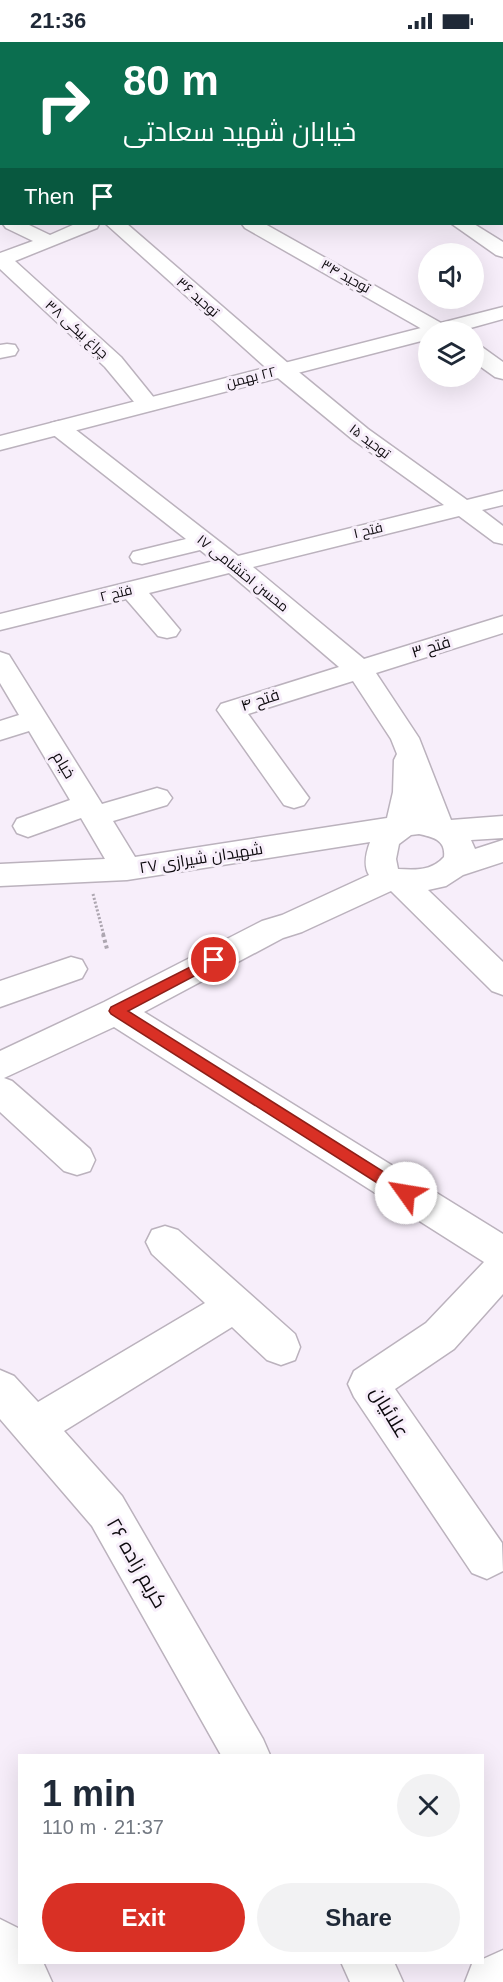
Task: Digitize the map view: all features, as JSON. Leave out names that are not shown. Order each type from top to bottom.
[{"type":"street","points":[[15,225],[51,242]]},
{"type":"street","points":[[0,260],[51,242],[88,225]]},
{"type":"street","name":"توحید ۳۶","points":[[117,225],[281,369]]},
{"type":"street","name":"توحید ۳۴","points":[[254,225],[425,321]]},
{"type":"street","points":[[464,225],[503,251]]},
{"type":"street","name":"چراغ بیکی ۳۸","points":[[0,260],[113,362],[148,404]]},
{"type":"street","name":"٢٢ بهمن","points":[[472,321],[503,312]]},
{"type":"street","name":"٢٢ بهمن","points":[[0,443],[418,336]]},
{"type":"street","points":[[484,359],[503,372]]},
{"type":"street","name":"توحید ۱۵","points":[[281,369],[360,434],[503,537]]},
{"type":"street","name":"محسن احتشامی ۱۷","points":[[59,428],[232,563],[359,669],[405,738],[443,829]]},
{"type":"street","name":"فتح ۱","points":[[232,563],[503,498]]},
{"type":"street","points":[[142,557],[205,542]]},
{"type":"street","name":"فتح ۲","points":[[0,622],[232,563]]},
{"type":"street","points":[[132,590],[167,630]]},
{"type":"street","name":"فتح ۳","points":[[359,669],[503,624]]},
{"type":"street","name":"خیام","points":[[0,662],[127,869]]},
{"type":"street","name":"فتح ۴","points":[[294,798],[231,710],[359,669]]},
{"type":"street","points":[[0,731],[36,719]]},
{"type":"street","points":[[400,827],[408,792],[405,738]]},
{"type":"street","points":[[27,826],[91,810],[157,798]]},
{"type":"street","points":[[501,981],[389,873],[381,850],[391,833],[400,827],[419,823],[443,829],[503,827]]},
{"type":"street","name":"شهیدان شیرازی ۲۷","points":[[0,875],[127,869],[400,827]]},
{"type":"street","points":[[443,829],[460,848],[461,857],[453,869],[450,900],[462,926],[501,981]]},
{"type":"street","points":[[0,1066],[116,1011],[273,929],[291,924],[389,873],[424,882],[503,851]]},
{"type":"street","points":[[0,994],[71,969]]},
{"type":"street","points":[[116,1011],[503,1254]]},
{"type":"street","points":[[0,1091],[77,1160]]},
{"type":"street","points":[[165,1242],[281,1347]]},
{"type":"street","name":"علائیان","points":[[487,1558],[369,1384],[440,1336],[503,1268]]},
{"type":"street","points":[[34,1427],[235,1305]]},
{"type":"street","name":"کریم زاده ۲۶","points":[[0,1389],[107,1511],[247,1754]]},
{"type":"street","points":[[0,1944],[27,1982]]},
{"type":"street","points":[[367,1964],[378,1982]]},
{"type":"street","points":[[490,1982],[503,1975]]},
{"type":"path","points":[[87,872],[107,949]]},
{"type":"route","points":[[214,960],[116,1011],[406,1193]]}]
